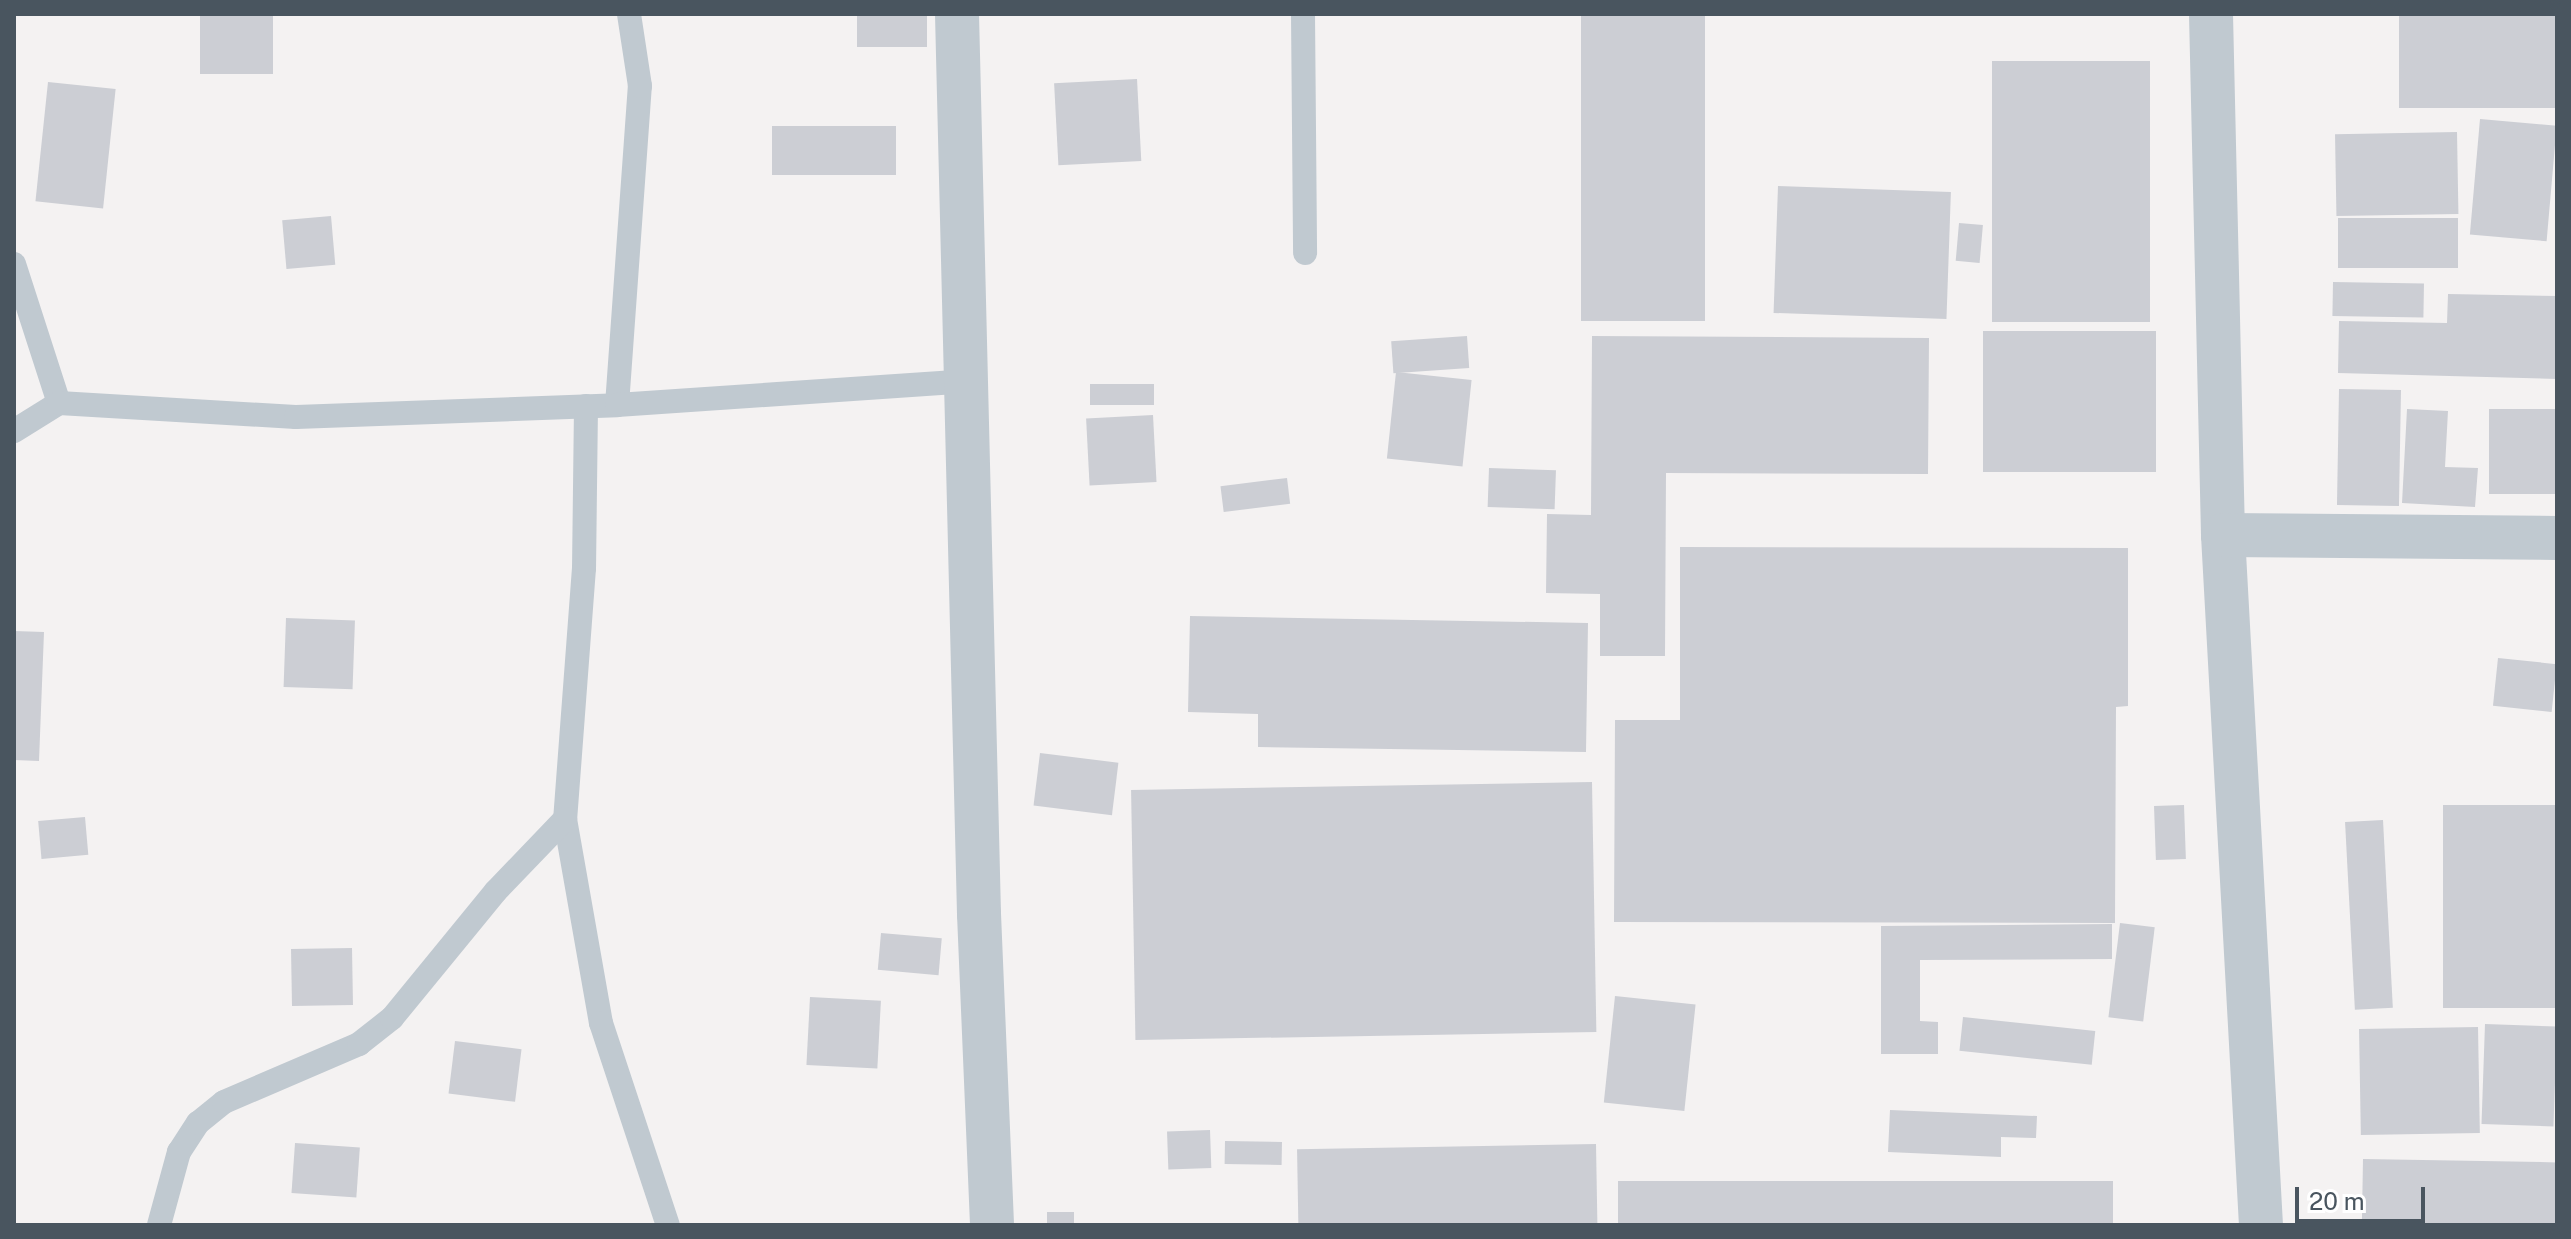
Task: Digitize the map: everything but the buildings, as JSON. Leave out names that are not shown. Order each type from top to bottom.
[{"type":"street","points":[[957,14],[992,1225]]},
{"type":"street","points":[[2211,14],[2223,535],[2261,1225]]},
{"type":"street","points":[[2223,535],[2557,538]]},
{"type":"lane","points":[[617,405],[640,99],[629,14]]},
{"type":"lane","points":[[1303,14],[1305,253]]},
{"type":"lane","points":[[14,264],[59,403]]},
{"type":"lane","points":[[14,431],[59,403],[296,417],[617,405],[966,381]]},
{"type":"lane","points":[[586,406],[584,568],[565,819],[601,1023],[668,1225]]},
{"type":"lane","points":[[159,1225],[179,1152],[198,1123],[224,1102],[359,1044],[392,1018],[496,891],[565,819]]}]
